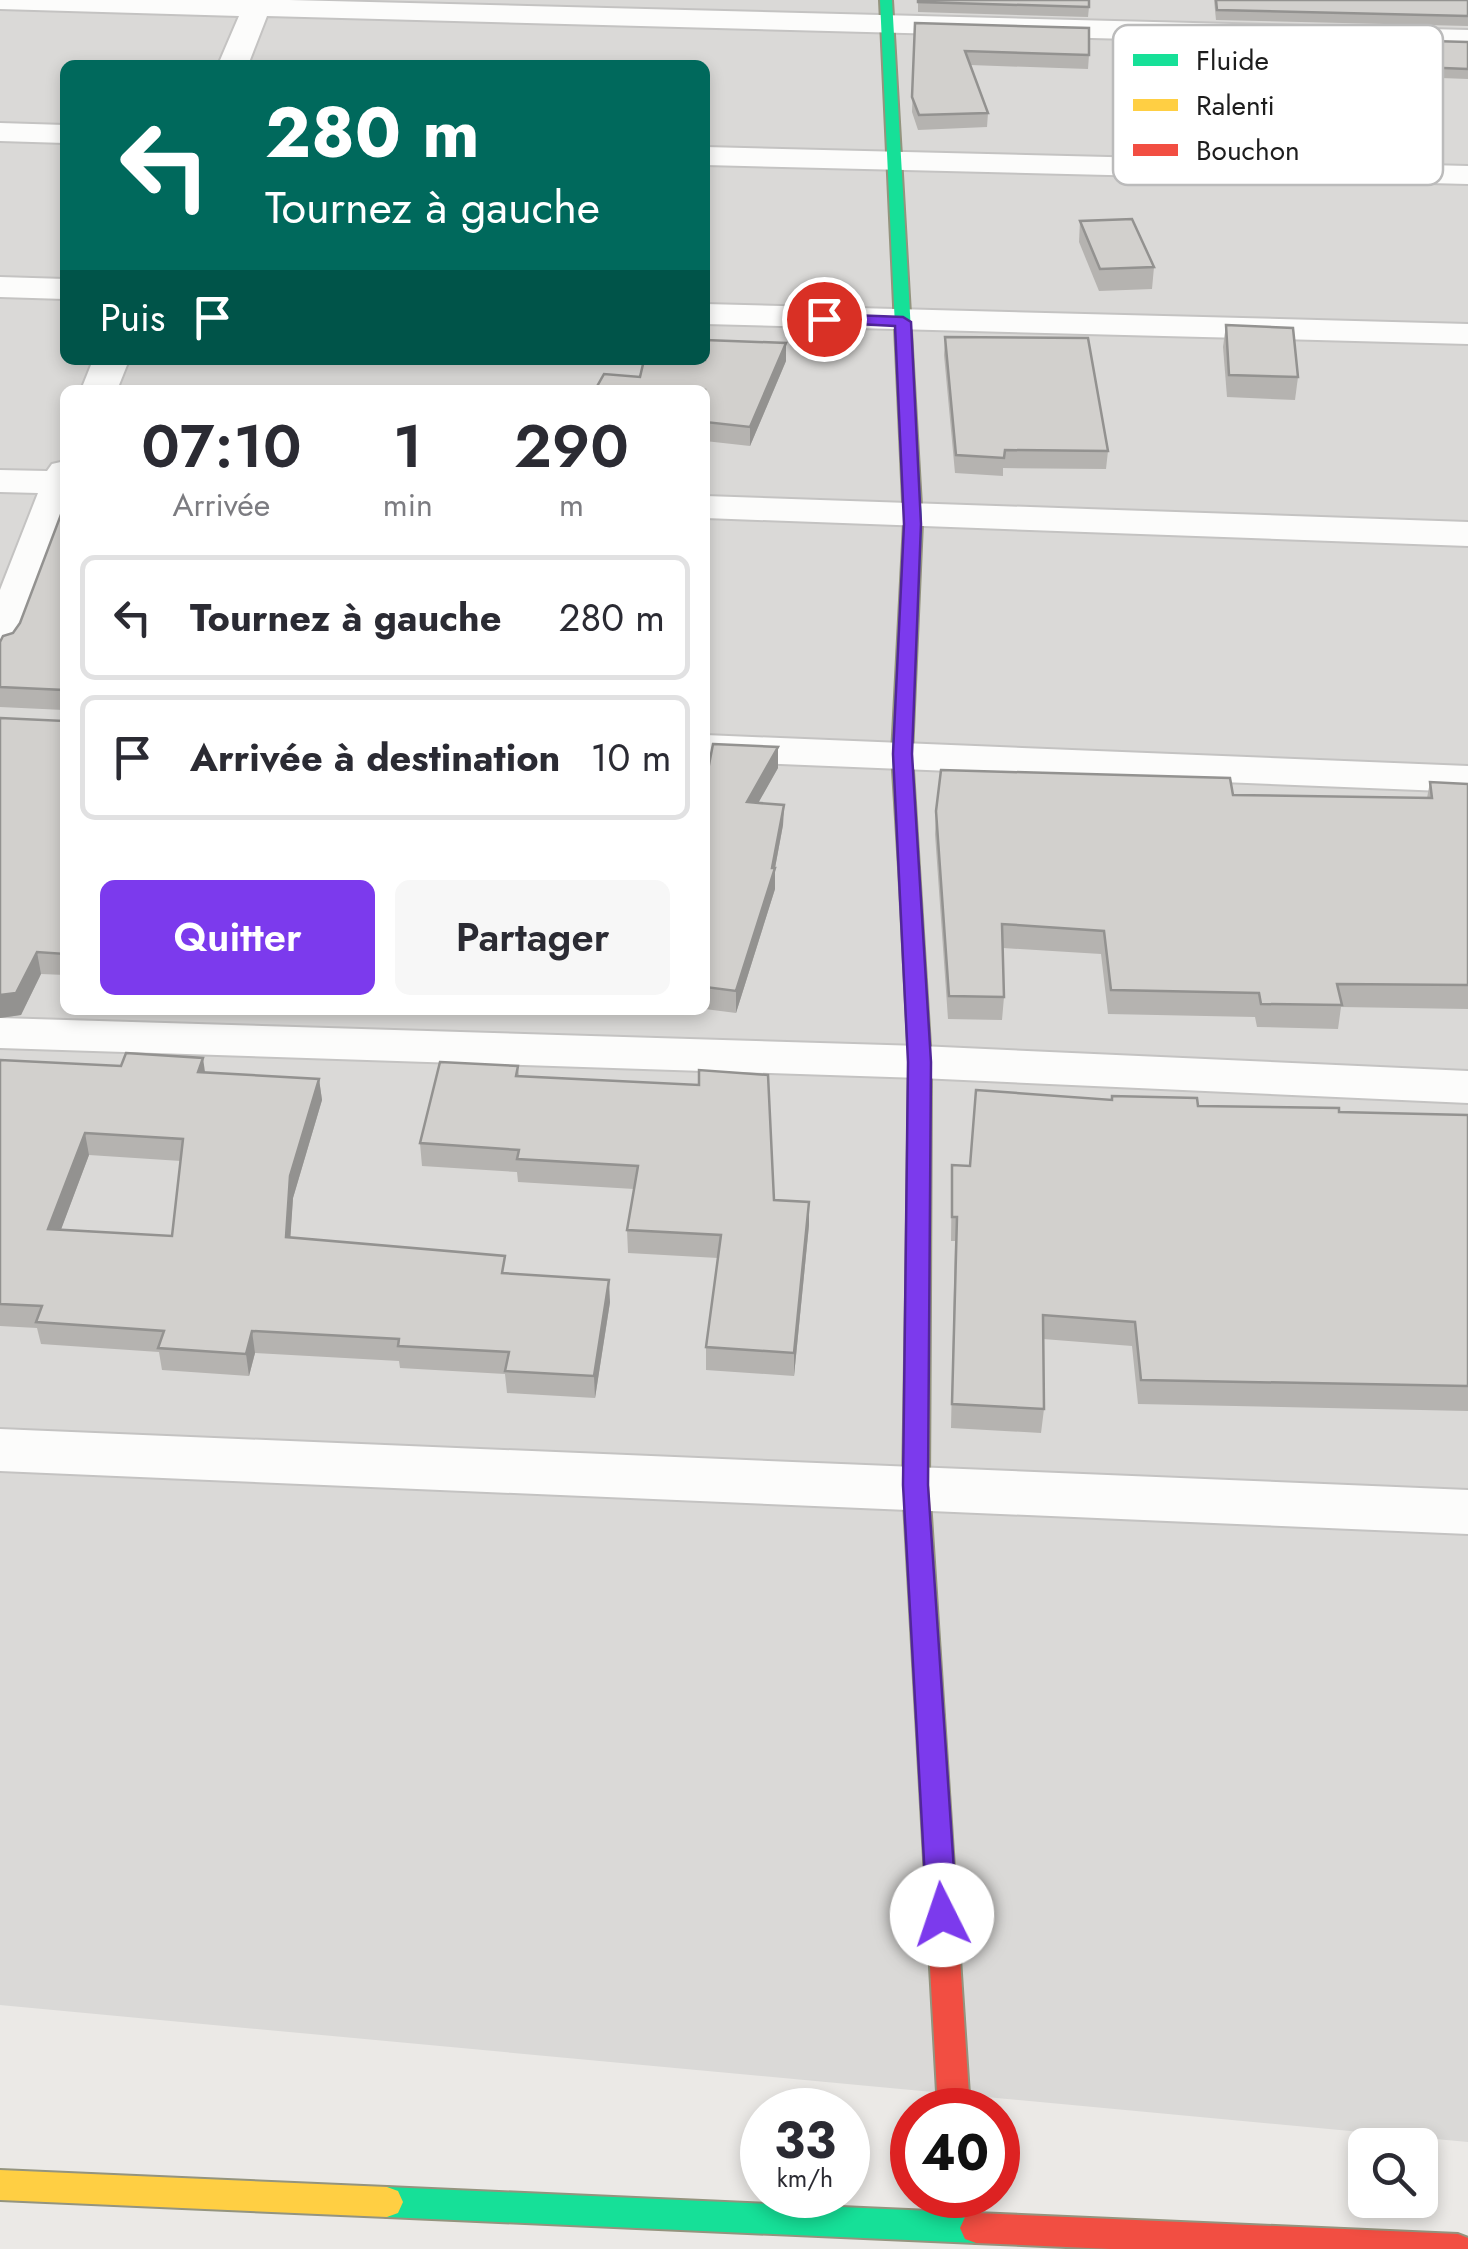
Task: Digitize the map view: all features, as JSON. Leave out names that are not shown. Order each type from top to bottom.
[{"type":"street","points":[[0,0],[887,13],[1166,25]]},
{"type":"street","points":[[235,60],[258,3]]},
{"type":"street","points":[[887,13],[912,515],[902,754],[920,1062],[916,1485],[953,2088]]},
{"type":"street","points":[[1443,37],[1468,38]]},
{"type":"street","points":[[0,132],[60,134]]},
{"type":"street","points":[[710,156],[1113,168]]},
{"type":"street","points":[[1443,174],[1468,175]]},
{"type":"street","points":[[0,287],[60,289]]},
{"type":"street","points":[[710,314],[1468,334]]},
{"type":"street","points":[[0,481],[60,479]]},
{"type":"street","points":[[0,642],[60,489]]},
{"type":"street","points":[[710,507],[1468,534]]},
{"type":"street","points":[[710,748],[1468,779]]},
{"type":"street","points":[[0,1033],[920,1062],[1468,1087]]},
{"type":"street","points":[[0,1450],[916,1485],[1468,1512]]},
{"type":"street","points":[[0,2185],[890,2209]]},
{"type":"street","points":[[1020,2216],[1458,2249]]},
{"type":"shaded area","points":[[0,0],[1468,0],[1468,2142],[1438,2139],[1438,2128],[1348,2131],[1020,2100],[1020,2088],[890,2088],[0,2005]]},
{"type":"building","points":[[1089,0],[1089,7],[918,2]]},
{"type":"building","points":[[1216,0],[1468,0],[1468,16],[1217,10]]},
{"type":"building","points":[[915,23],[1089,28],[1089,55],[965,51],[988,113],[919,115],[912,97]]},
{"type":"building","points":[[1443,41],[1468,42],[1468,69],[1443,68]]},
{"type":"building","points":[[1132,219],[1154,267],[1100,269],[1080,221]]},
{"type":"building","points":[[1226,325],[1293,328],[1298,377],[1229,375]]},
{"type":"building","points":[[945,337],[1088,338],[1108,451],[1005,450],[1004,458],[956,455]]},
{"type":"building","points":[[710,340],[786,343],[750,427],[710,423],[710,385],[598,385],[604,374],[640,377],[643,365],[710,365]]},
{"type":"building","points":[[60,517],[60,690],[0,687],[0,642],[20,623]]},
{"type":"building","points":[[0,718],[60,721],[60,954],[37,952],[16,993],[0,995]]},
{"type":"building","points":[[713,744],[778,747],[747,802],[784,805],[775,868],[736,991],[710,988]]},
{"type":"building","points":[[941,770],[1230,778],[1233,795],[1432,798],[1430,782],[1468,784],[1468,985],[1337,984],[1342,1005],[1261,1004],[1259,993],[1111,990],[1104,931],[1002,924],[1004,997],[949,996],[936,811]]},
{"type":"building","points":[[126,1053],[203,1058],[198,1072],[319,1079],[290,1176],[286,1237],[505,1256],[502,1273],[609,1280],[594,1376],[505,1371],[509,1352],[398,1346],[399,1339],[252,1331],[246,1354],[158,1348],[164,1331],[36,1322],[42,1306],[0,1304],[0,1060],[121,1066]],"holes":[[[85,1133],[183,1139],[172,1236],[48,1229]]]},
{"type":"building","points":[[440,1062],[518,1066],[516,1076],[699,1085],[699,1070],[768,1075],[774,1200],[809,1202],[794,1353],[706,1347],[721,1235],[627,1230],[638,1166],[517,1159],[519,1150],[420,1143]]},
{"type":"building","points":[[976,1090],[1112,1100],[1112,1096],[1197,1098],[1198,1106],[1468,1115],[1468,1386],[1141,1380],[1135,1322],[1043,1315],[1044,1409],[952,1404],[957,1217],[952,1217],[952,1165],[970,1166]]},
{"type":"traffic: fast","points":[[886,0],[913,523],[902,754],[909,868]]},
{"type":"traffic: fast","points":[[387,2202],[976,2228]]},
{"type":"traffic: slow","points":[[918,1297],[916,1485],[930,1716]]},
{"type":"traffic: slow","points":[[0,2185],[387,2202]]},
{"type":"traffic: jam","points":[[909,868],[920,1062],[918,1297]]},
{"type":"traffic: jam","points":[[930,1716],[953,2088]]},
{"type":"traffic: jam","points":[[976,2228],[1458,2249]]},
{"type":"route","points":[[824,319],[903,322],[913,524],[902,754],[920,1062],[916,1485],[942,1915]]}]
